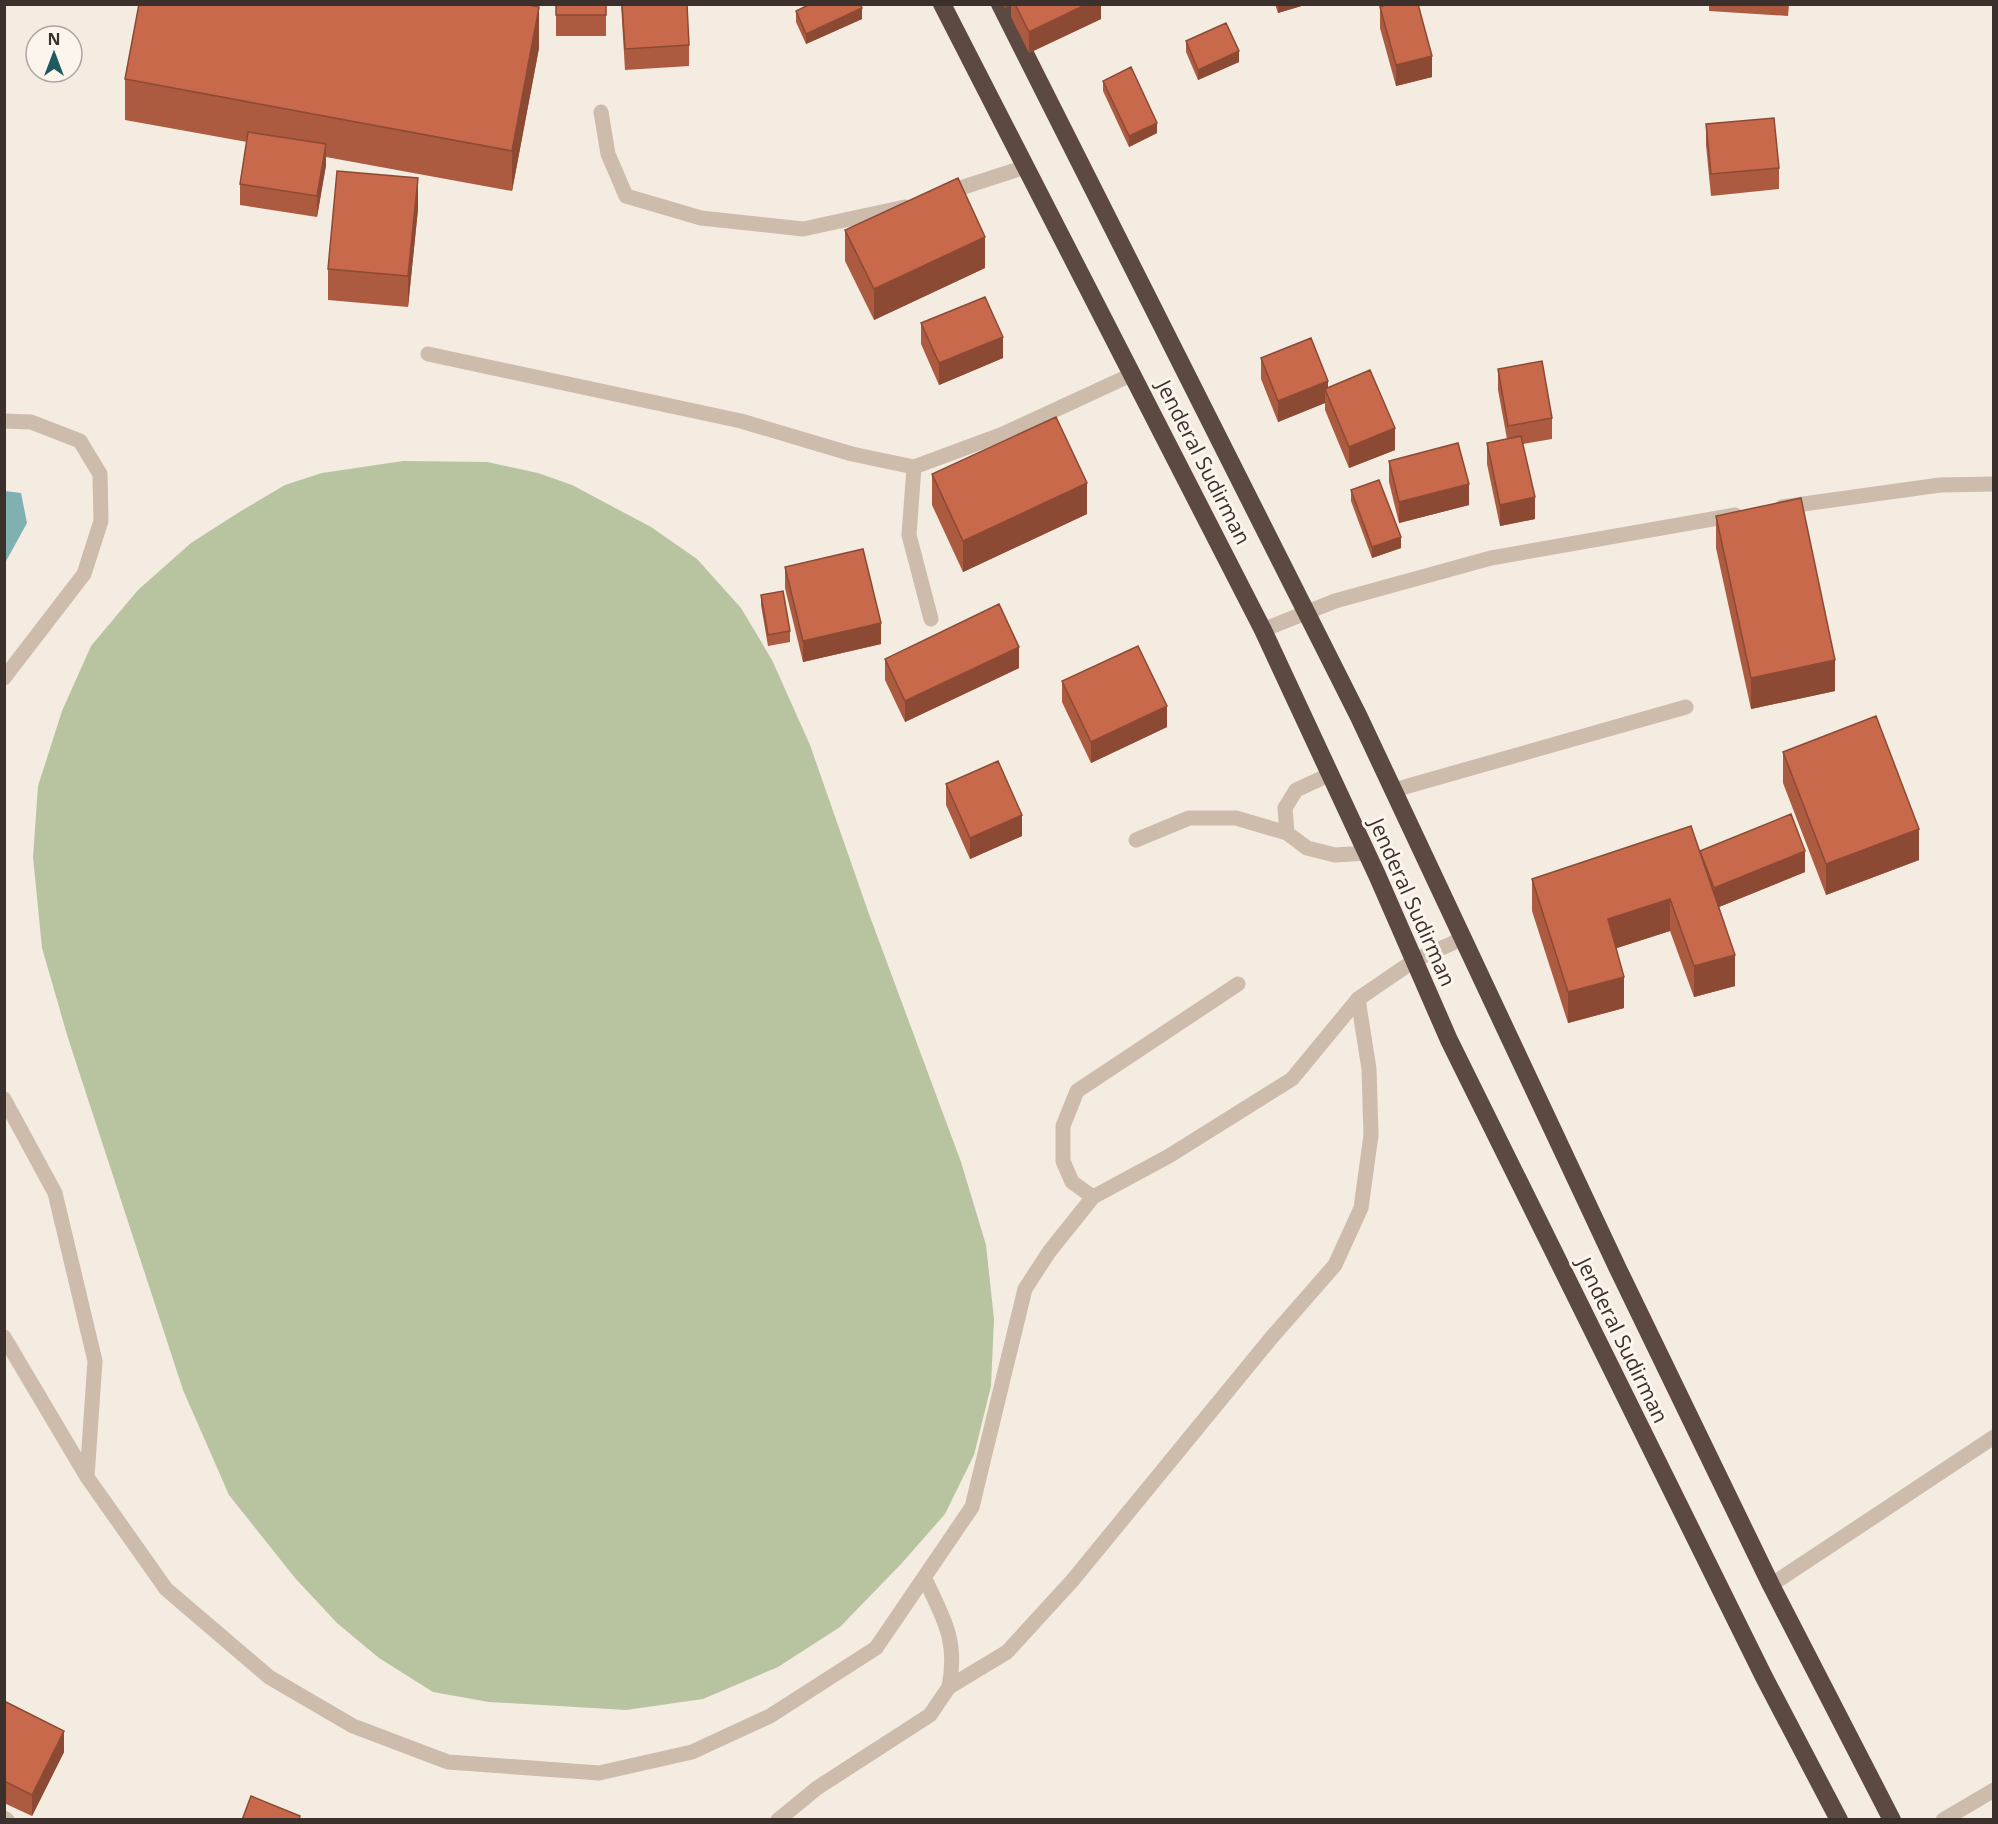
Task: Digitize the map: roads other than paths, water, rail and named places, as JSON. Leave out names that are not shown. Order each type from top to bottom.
[{"type":"highway","name":"Jenderal Sudirman","points":[[942,4],[1263,630],[1367,853],[1449,1040],[1764,1677],[1839,1820]]},
{"type":"highway","name":"Jenderal Sudirman","points":[[1000,4],[1306,611],[1394,790],[1550,1127],[1771,1585],[1893,1820]]},
{"type":"street","points":[[602,112],[608,154],[626,196],[701,218],[803,229],[903,208],[1025,166]]},
{"type":"street","points":[[428,354],[741,421],[852,454],[914,467],[1003,434],[1133,374]]},
{"type":"street","points":[[4,421],[31,422],[80,441],[100,474],[101,521],[84,574],[4,678]]},
{"type":"street","points":[[914,467],[909,535],[931,619]]},
{"type":"street","points":[[1769,509],[1940,485],[1994,484]]},
{"type":"street","points":[[1263,630],[1306,611],[1491,558],[1746,513]]},
{"type":"street","points":[[1394,790],[1686,707]]},
{"type":"street","points":[[1287,833],[1285,808],[1296,790],[1331,774]]},
{"type":"street","points":[[1136,840],[1189,818],[1236,818],[1287,833],[1307,848],[1335,855],[1367,853]]},
{"type":"street","points":[[4,1337],[87,1476],[166,1589],[269,1677],[353,1726],[448,1762],[599,1773],[692,1752],[770,1716],[876,1648],[926,1579],[972,1507],[1025,1289],[1049,1251],[1093,1197],[1169,1156],[1292,1079],[1358,999],[1415,960],[1464,938]]},
{"type":"street","points":[[1093,1197],[1072,1182],[1063,1161],[1063,1126],[1077,1091],[1238,984]]},
{"type":"street","points":[[949,1687],[1007,1652],[1072,1581],[1272,1337],[1335,1265],[1361,1208],[1371,1135],[1369,1069],[1358,999]]},
{"type":"street","points":[[4,1099],[55,1193],[95,1361],[87,1476]]},
{"type":"street","points":[[1771,1585],[1994,1437]]},
{"type":"street","points":[[778,1820],[816,1788],[930,1715],[949,1687],[954,1664],[950,1632],[926,1579]]},
{"type":"street","points":[[1943,1820],[1994,1790]]},
{"type":"water","points":[[5,491],[21,493],[27,523],[5,563]]}]
